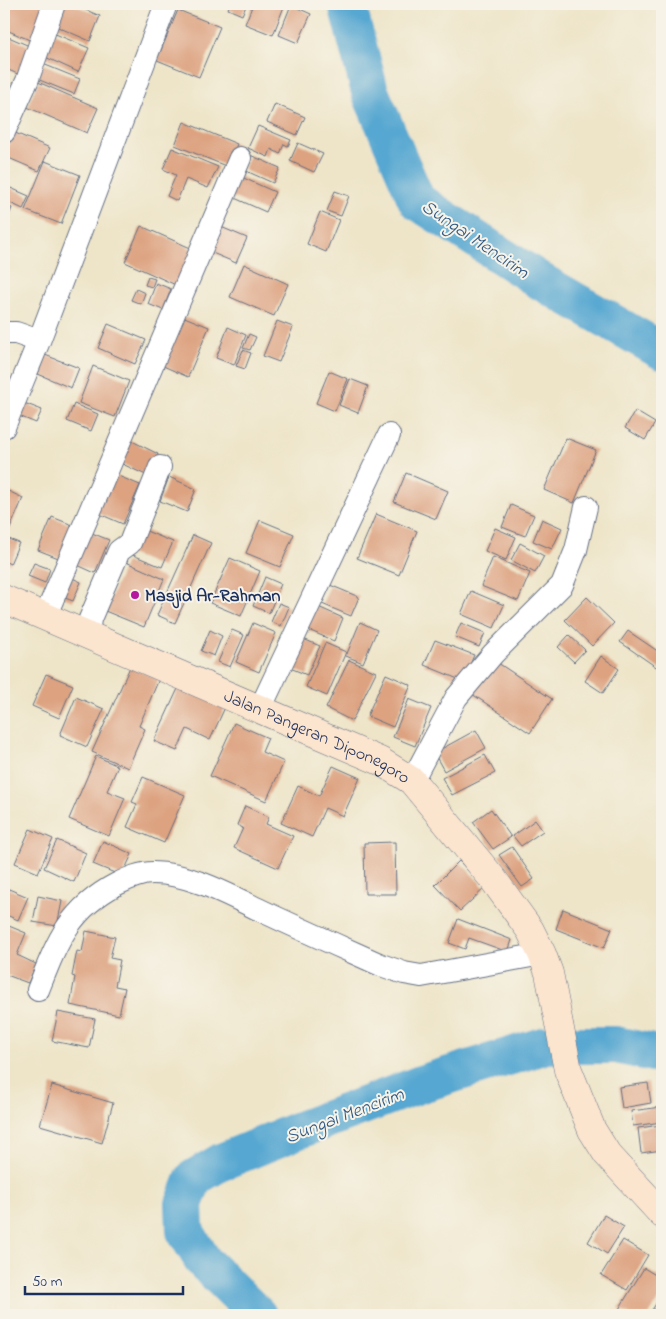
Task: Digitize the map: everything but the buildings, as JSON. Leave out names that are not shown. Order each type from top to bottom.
[{"type":"street","points":[[4,132],[27,81],[54,4]]},
{"type":"street","points":[[4,427],[39,341],[166,4]]},
{"type":"street","points":[[45,617],[240,158]]},
{"type":"street","points":[[4,333],[16,333],[39,341]]},
{"type":"street","points":[[260,709],[389,435]]},
{"type":"street","points":[[88,635],[90,619],[119,552],[133,538],[160,467]]},
{"type":"street","points":[[412,781],[456,698],[493,654],[562,585],[576,550],[586,507]]},
{"type":"street","name":"Jalan Pangeran Diponegoro","points":[[4,599],[380,761],[412,781],[493,879],[530,930],[546,963],[568,1070],[592,1130],[607,1154],[662,1214]]},
{"type":"street","points":[[38,990],[54,950],[68,924],[83,907],[107,890],[133,876],[154,873],[184,878],[219,891],[373,962],[404,973],[421,976],[546,963]]},
{"type":"waterway","name":"Sungai Mencirim","points":[[347,4],[370,92],[417,201],[542,282],[662,351]]},
{"type":"waterway","name":"Sungai Mencirim","points":[[258,1315],[204,1262],[185,1231],[184,1204],[194,1178],[221,1162],[299,1130],[421,1084],[546,1045],[616,1045],[662,1055]]},
{"type":"place","name":"Masjid Ar-Rahman","points":[[135,595]]}]
